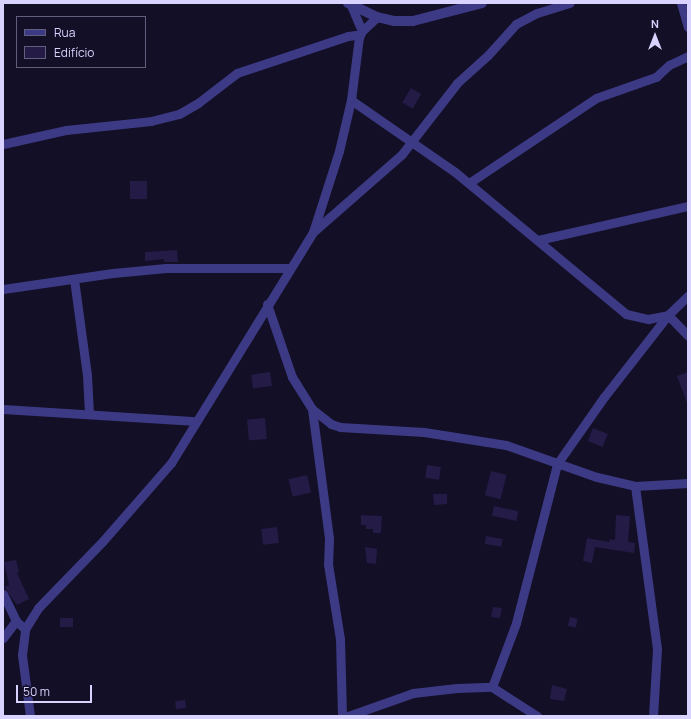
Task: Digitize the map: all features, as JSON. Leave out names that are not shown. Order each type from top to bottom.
[{"type":"street","points":[[349,4],[377,17],[413,21],[482,3]]},
{"type":"street","points":[[30,716],[22,655],[25,629],[38,608],[102,542],[171,463],[289,268],[313,232],[376,178],[413,142],[457,83],[488,55],[516,24],[536,13],[569,3]]},
{"type":"street","points":[[681,3],[688,27]]},
{"type":"street","points":[[313,232],[339,151],[351,100],[360,34],[349,4]]},
{"type":"street","points":[[3,144],[66,130],[151,121],[179,114],[198,103],[238,73],[348,36],[360,34],[377,17]]},
{"type":"street","points":[[469,183],[596,98],[656,77],[669,65],[688,56]]},
{"type":"street","points":[[351,100],[413,142],[469,183],[626,314],[648,319],[668,315]]},
{"type":"street","points":[[538,240],[688,206]]},
{"type":"street","points":[[3,289],[166,268],[289,268]]},
{"type":"street","points":[[74,279],[87,375],[89,414]]},
{"type":"street","points":[[492,688],[516,623],[557,464],[604,396],[668,315],[688,296]]},
{"type":"street","points":[[267,304],[276,325],[286,365],[312,409],[329,423],[340,427],[424,432],[506,444],[557,464],[635,486],[688,483]]},
{"type":"street","points":[[668,315],[688,336]]},
{"type":"street","points":[[3,409],[196,421]]},
{"type":"street","points":[[312,409],[329,538],[328,564],[340,639],[347,716],[413,693],[457,688],[492,688],[537,716]]},
{"type":"street","points":[[315,432],[329,423]]},
{"type":"street","points":[[635,486],[657,649],[653,716]]},
{"type":"street","points":[[3,594],[16,621],[25,629]]},
{"type":"street","points":[[3,638],[16,621]]},
{"type":"building","points":[[411,88],[421,94],[413,109],[402,103]]},
{"type":"building","points":[[130,181],[147,181],[147,199],[130,199]]},
{"type":"building","points":[[177,250],[178,262],[164,262],[164,259],[145,261],[145,252]]},
{"type":"building","points":[[270,372],[272,386],[253,389],[251,375]]},
{"type":"building","points":[[688,372],[688,403],[687,403],[677,376]]},
{"type":"building","points":[[265,418],[267,439],[249,440],[247,420]]},
{"type":"building","points":[[593,428],[608,434],[603,447],[588,441]]},
{"type":"building","points":[[427,465],[441,467],[439,480],[425,478]]},
{"type":"building","points":[[491,471],[507,475],[500,499],[485,495]]},
{"type":"building","points":[[307,475],[311,493],[293,497],[288,479]]},
{"type":"building","points":[[433,494],[447,494],[447,504],[434,505]]},
{"type":"building","points":[[494,506],[518,511],[516,521],[492,516]]},
{"type":"building","points":[[361,515],[382,516],[381,533],[373,533],[373,529],[366,529],[366,525],[361,525]]},
{"type":"building","points":[[616,515],[630,516],[628,542],[635,543],[634,553],[595,547],[592,563],[583,561],[587,538],[609,542],[610,539],[615,540]]},
{"type":"building","points":[[277,527],[279,543],[263,545],[261,529]]},
{"type":"building","points":[[486,536],[503,539],[501,547],[485,544]]},
{"type":"building","points":[[365,547],[377,549],[376,564],[367,563]]},
{"type":"building","points":[[16,560],[19,572],[17,573],[29,599],[17,605],[4,587],[9,585],[4,562]]},
{"type":"building","points":[[493,607],[502,608],[500,618],[491,617]]},
{"type":"building","points":[[570,617],[578,619],[576,628],[568,626]]},
{"type":"building","points":[[60,618],[73,618],[73,627],[60,627]]},
{"type":"building","points":[[552,685],[567,689],[564,701],[550,699]]},
{"type":"building","points":[[185,700],[186,708],[176,709],[175,701]]}]
